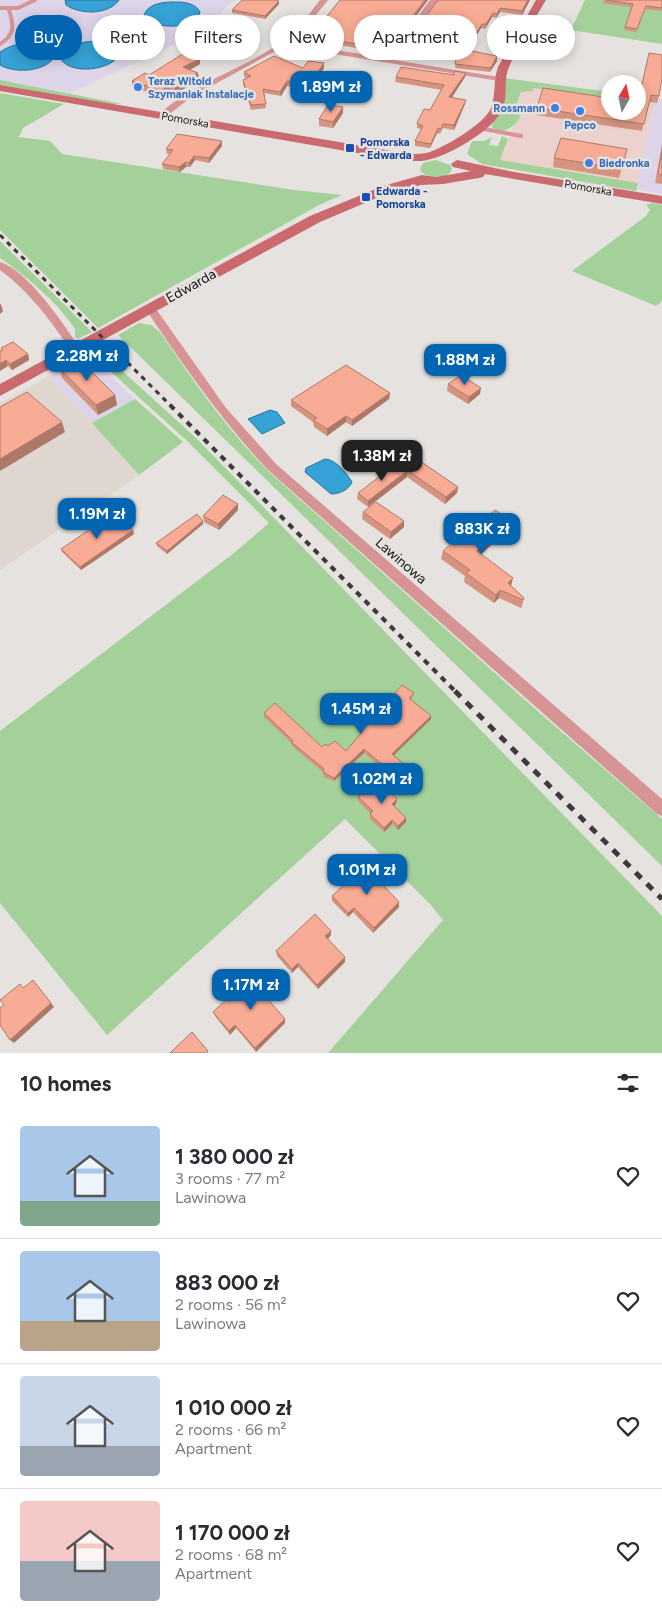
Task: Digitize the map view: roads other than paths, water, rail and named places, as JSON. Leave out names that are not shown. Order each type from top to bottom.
[{"type":"street","points":[[310,15],[324,0]]},
{"type":"street","points":[[389,61],[434,0]]},
{"type":"street","points":[[427,157],[438,154],[462,140],[492,119],[496,111],[500,79],[506,61],[541,0]]},
{"type":"street","points":[[162,116],[172,106],[192,94],[270,52]]},
{"type":"street","points":[[344,54],[500,79]]},
{"type":"street","name":"Pomorska","points":[[0,88],[369,151],[412,157],[440,156],[455,162],[514,176],[662,200]]},
{"type":"street","points":[[455,177],[459,172],[453,156],[462,140]]},
{"type":"street","name":"Pomorska","points":[[369,151],[401,161],[421,179],[431,181],[447,181],[466,174],[514,176]]},
{"type":"street","name":"Edwarda","points":[[387,189],[408,176],[414,163],[427,157]]},
{"type":"street","name":"Edwarda","points":[[0,391],[293,230],[339,208],[387,189],[415,182],[431,181]]},
{"type":"street","points":[[0,264],[37,295],[76,350]]},
{"type":"street","name":"Lawinowa","points":[[150,308],[216,404],[250,445],[272,467],[662,809]]},
{"type":"lane","points":[[0,8],[10,10],[25,6],[35,0]]},
{"type":"lane","points":[[0,44],[13,35],[10,10]]},
{"type":"lane","points":[[479,128],[521,136]]},
{"type":"water","points":[[65,0],[119,0],[108,9],[86,12],[66,5]]},
{"type":"water","points":[[175,2],[193,5],[200,12],[199,15],[175,15],[175,26],[166,26],[165,15],[144,15],[149,8],[161,3]]},
{"type":"water","points":[[92,41],[92,60],[115,60],[109,64],[90,69],[71,67],[64,63],[62,60],[82,60],[82,43]]},
{"type":"water","points":[[15,45],[15,60],[52,60],[46,65],[31,70],[6,68],[0,65],[0,52]]},
{"type":"water","points":[[270,410],[277,412],[285,423],[262,434],[248,419]]},
{"type":"water","points":[[325,459],[333,461],[344,471],[352,482],[351,485],[340,492],[331,494],[305,472],[306,468]]},
{"type":"railway","points":[[0,235],[170,405]]},
{"type":"railway","points":[[170,405],[456,692]]},
{"type":"railway","points":[[455,691],[662,899]]},
{"type":"place","name":"Teraz Witold Szymaniak Instalacje","points":[[138,87]]},
{"type":"place","name":"Rossmann","points":[[555,108]]},
{"type":"place","name":"Pepco","points":[[580,111]]},
{"type":"place","name":"Pomorska - Edwarda","points":[[350,148]]},
{"type":"place","name":"Biedronka","points":[[589,163]]},
{"type":"place","name":"Edwarda - Pomorska","points":[[366,197]]}]
